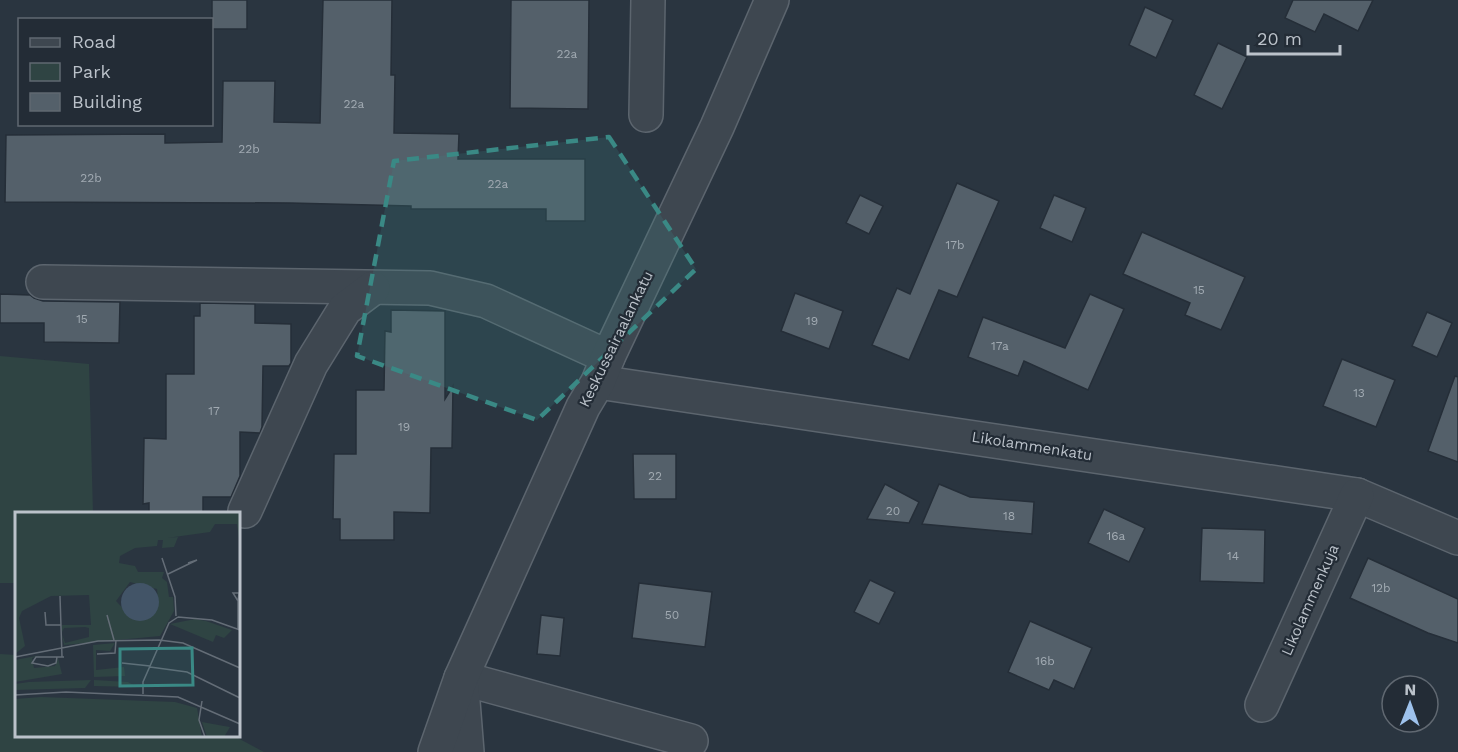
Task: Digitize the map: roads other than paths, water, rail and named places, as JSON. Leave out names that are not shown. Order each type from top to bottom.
[{"type":"street","points":[[646,115],[648,0]]},
{"type":"street","name":"Keskussairaalankatu","points":[[435,752],[461,678],[583,407],[717,127],[772,0]]},
{"type":"street","name":"Likolammenkatu","points":[[43,282],[430,288],[486,301],[603,369],[1358,495],[1458,538]]},
{"type":"street","points":[[245,512],[311,364],[345,309],[374,288]]},
{"type":"street","name":"Likolammenkuja","points":[[1262,705],[1358,495]]},
{"type":"street","points":[[461,678],[692,741]]},
{"type":"street","name":"Keskussairaalankatu","points":[[461,678],[467,752]]}]
